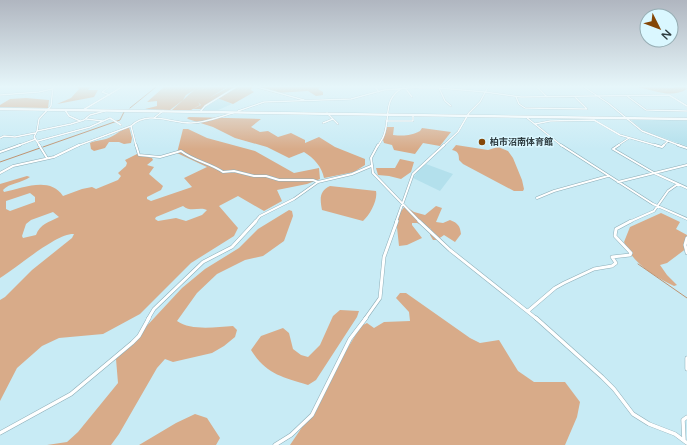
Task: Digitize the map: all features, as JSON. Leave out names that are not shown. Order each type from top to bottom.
[{"type":"highway","points":[[0,108],[625,117]]},
{"type":"highway","points":[[49,109],[200,111]]},
{"type":"highway","points":[[237,112],[467,115]]},
{"type":"highway","points":[[525,116],[687,119]]},
{"type":"street","points":[[200,111],[203,108]]},
{"type":"street","points":[[0,173],[13,166],[58,155],[85,142],[131,126],[133,123],[154,118],[190,123],[237,112],[246,108]]},
{"type":"street","points":[[389,108],[384,135],[371,158],[373,173],[402,204],[467,264],[528,311],[602,377],[614,389],[633,414],[649,424],[675,434],[686,442]]},
{"type":"street","points":[[275,445],[291,435],[312,415],[350,338],[380,298],[384,257],[414,172],[457,134],[467,115],[474,108]]},
{"type":"street","points":[[525,108],[587,109],[586,108]]},
{"type":"street","points":[[614,108],[642,131],[687,148]]},
{"type":"street","points":[[643,108],[646,110],[687,111]]},
{"type":"street","points":[[47,158],[34,137],[37,132],[39,119],[49,109]]},
{"type":"street","points":[[65,110],[69,116],[80,121]]},
{"type":"street","points":[[0,138],[6,136],[15,137],[80,121],[90,115],[108,110]]},
{"type":"street","points":[[154,118],[163,111]]},
{"type":"street","points":[[327,113],[338,124]]},
{"type":"street","points":[[386,121],[413,121],[413,115]]},
{"type":"street","points":[[525,116],[562,146],[608,176],[658,206],[687,219]]},
{"type":"street","points":[[568,117],[572,121]]},
{"type":"street","points":[[0,152],[37,140],[90,127],[110,118],[121,125]]},
{"type":"street","points":[[85,119],[104,121]]},
{"type":"street","points":[[323,123],[333,119]]},
{"type":"street","points":[[534,124],[550,121],[594,120],[617,134],[629,138],[661,147],[668,141]]},
{"type":"street","points":[[131,126],[134,145],[139,154],[161,156],[182,151],[189,157],[216,167],[223,172],[234,171],[254,176],[266,176],[279,180],[313,180],[318,182]]},
{"type":"street","points":[[629,138],[613,149],[654,173],[687,188]]},
{"type":"street","points":[[0,433],[63,399],[79,388],[139,336],[154,309],[203,262],[232,247],[256,220],[266,212],[294,199],[318,182],[352,174],[371,166]]},
{"type":"street","points":[[618,182],[687,166]]},
{"type":"street","points":[[537,198],[554,191],[608,176]]},
{"type":"street","points":[[528,311],[555,288],[564,283],[594,269],[612,266],[616,263],[612,257],[630,255],[631,253],[615,236],[616,229],[621,225],[650,214],[658,206],[668,191],[678,184]]},
{"type":"street","points":[[687,238],[685,245],[687,253]]},
{"type":"street","points":[[687,358],[687,369]]},
{"type":"street","points":[[686,442],[683,420],[687,417]]},
{"type":"shaded area","points":[[150,108],[173,108],[170,110],[145,109]]},
{"type":"shaded area","points":[[174,108],[195,108],[191,110],[172,110]]},
{"type":"shaded area","points":[[204,108],[223,108],[218,110],[202,110]]},
{"type":"shaded area","points":[[187,118],[261,119],[251,127],[260,132],[268,131],[278,137],[291,133],[305,140],[305,143],[319,137],[335,147],[365,159],[365,165],[354,172],[324,178],[317,163],[304,152],[289,158],[267,147],[235,138],[213,127]]},
{"type":"shaded area","points":[[633,119],[687,120],[687,146],[644,131],[632,121]]},
{"type":"shaded area","points":[[129,127],[132,138],[131,143],[124,144],[119,142],[109,142],[105,148],[94,151],[91,149],[90,143],[109,138]]},
{"type":"shaded area","points":[[387,127],[394,127],[393,135],[413,134],[420,131],[422,128],[451,132],[440,146],[423,143],[415,154],[394,150],[392,145],[384,143],[383,140]]},
{"type":"shaded area","points":[[183,129],[188,129],[207,138],[255,151],[294,173],[319,168],[320,179],[307,184],[277,190],[282,201],[264,211],[238,196],[219,206],[238,228],[234,236],[191,263],[140,314],[103,334],[59,338],[42,346],[17,368],[0,401],[0,300],[5,297],[32,270],[72,238],[74,234],[66,235],[57,239],[0,278],[0,184],[27,176],[30,177],[9,186],[3,190],[4,192],[36,185],[51,186],[58,190],[63,196],[82,189],[92,187],[96,189],[118,180],[121,176],[118,173],[126,166],[127,163],[125,160],[137,154],[152,158],[153,160],[147,165],[154,167],[149,174],[163,186],[161,190],[147,197],[147,199],[151,201],[192,187],[184,178],[207,167],[177,153]],"holes":[[[30,193],[35,197],[35,202],[10,211],[6,209],[6,201]],[[183,206],[189,209],[207,210],[202,215],[186,221],[176,218],[158,221],[155,219],[156,217]],[[53,212],[59,217],[42,226],[36,235],[23,238],[22,236],[26,224],[31,220]]]},
{"type":"shaded area","points":[[456,145],[488,150],[498,147],[508,151],[513,158],[522,180],[523,191],[514,191],[463,164],[459,160],[458,153],[452,150]]},
{"type":"shaded area","points":[[400,159],[414,162],[411,172],[401,179],[378,175],[376,168],[395,168]]},
{"type":"shaded area","points":[[426,164],[453,174],[440,191],[413,178]]},
{"type":"shaded area","points":[[330,186],[376,191],[375,203],[366,218],[363,221],[322,210],[322,193]]},
{"type":"shaded area","points":[[405,206],[414,212],[425,215],[436,206],[442,208],[436,222],[443,223],[450,220],[453,221],[458,225],[461,234],[455,242],[444,235],[437,240],[433,240],[430,235],[431,229],[417,223],[412,223],[422,238],[407,245],[399,246],[396,218]]},
{"type":"shaded area","points":[[289,210],[292,211],[293,216],[284,241],[263,256],[245,260],[217,274],[197,293],[177,321],[196,327],[233,326],[237,330],[235,337],[212,353],[173,362],[165,359],[157,368],[119,434],[111,445],[47,445],[67,442],[78,432],[118,383],[116,359],[182,288],[205,269],[239,248],[258,229]]},
{"type":"shaded area","points":[[661,213],[680,222],[676,229],[687,235],[687,248],[667,263],[660,265],[677,285],[674,286],[659,278],[639,263],[628,250],[624,242],[630,227]]},
{"type":"shaded area","points":[[400,293],[406,293],[470,338],[480,343],[499,340],[518,371],[534,382],[565,382],[580,402],[577,417],[565,445],[290,445],[319,402],[335,369],[361,326],[367,323],[374,328],[384,322],[410,321],[409,312],[396,298]]},
{"type":"shaded area","points":[[340,310],[359,311],[357,317],[316,380],[308,385],[275,374],[263,365],[251,350],[261,336],[283,328],[289,333],[293,349],[301,355],[308,357],[320,345],[333,316]]},
{"type":"shaded area","points":[[195,414],[207,418],[220,438],[216,445],[139,445],[176,423]]},
{"type":"waterway","points":[[43,147],[120,120],[124,112]]},
{"type":"waterway","points":[[0,162],[40,148]]},
{"type":"waterway","points":[[638,264],[687,298]]},
{"type":"place","name":"柏市沼南体育館","points":[[482,142]]}]
